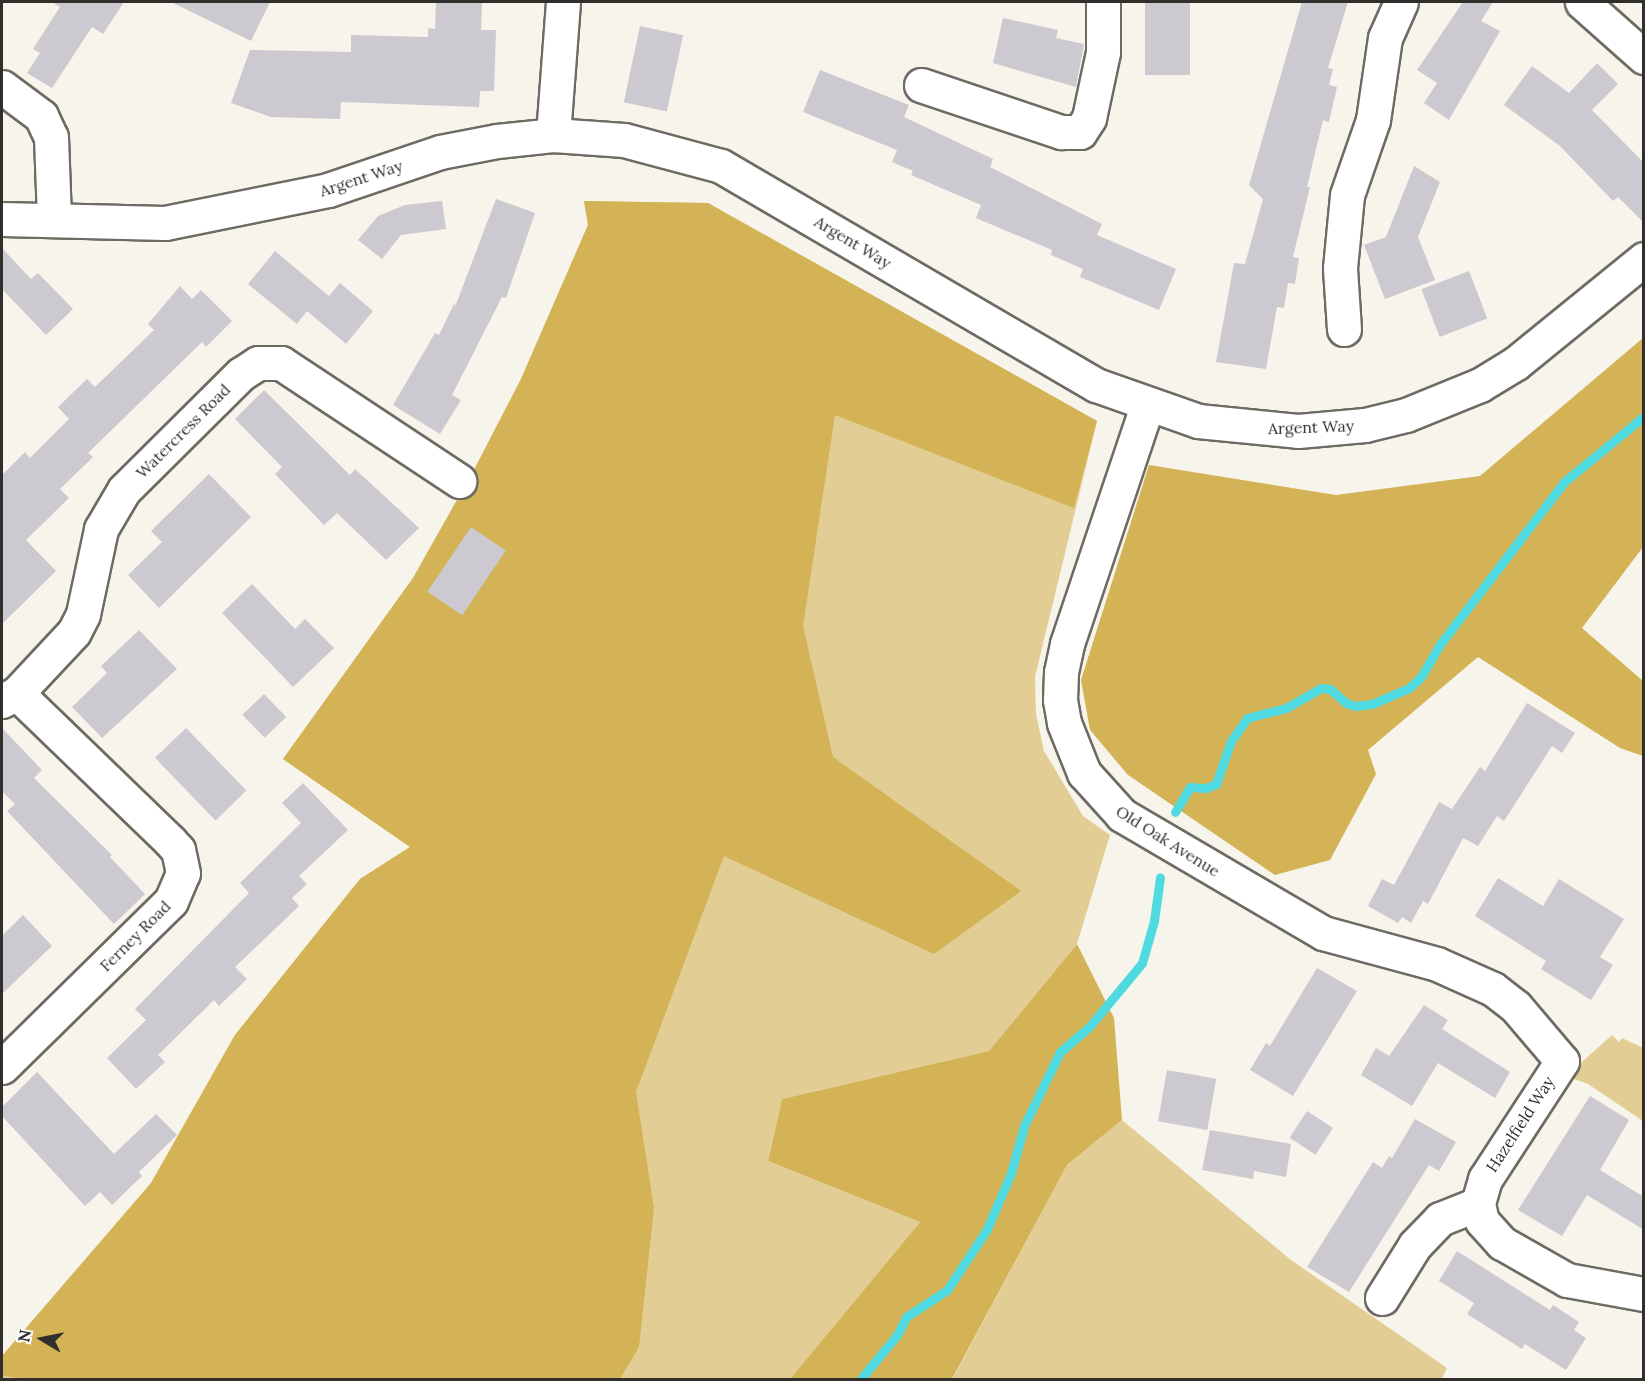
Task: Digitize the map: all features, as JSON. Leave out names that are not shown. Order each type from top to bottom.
[{"type":"street","points":[[553,135],[562,2]]},
{"type":"street","points":[[921,85],[1061,132],[1080,132],[1089,118],[1102,52],[1103,2]]},
{"type":"street","points":[[1344,329],[1340,268],[1347,195],[1373,120],[1385,38],[1401,2]]},
{"type":"street","points":[[1582,2],[1644,57]]},
{"type":"street","points":[[2,87],[41,116],[51,137],[54,220]]},
{"type":"street","name":"Argent Way","points":[[2,219],[165,223],[328,190],[440,152],[553,135],[624,140],[721,166],[1056,363],[1147,406],[1198,421],[1298,431],[1365,424],[1406,415],[1480,384],[1515,363],[1644,259]]},
{"type":"street","name":"Watercress Road","points":[[9,697],[61,648],[79,623],[101,529],[124,490],[241,374],[258,363],[281,363],[459,481]]},
{"type":"street","name":"Old Oak Avenue","points":[[1147,406],[1067,644],[1061,672],[1059,700],[1064,723],[1084,774],[1122,815],[1323,933],[1437,964],[1493,989],[1516,1007],[1562,1061]]},
{"type":"street","name":"Ferney Road","points":[[2,1067],[171,901],[183,873],[178,850],[170,841],[9,697]]},
{"type":"street","name":"Hazelfield Way","points":[[1478,1204],[1485,1179],[1562,1061]]},
{"type":"street","points":[[1382,1298],[1415,1245],[1440,1219],[1478,1204],[1488,1232],[1544,1268],[1589,1286],[1644,1294]]},
{"type":"shaded area","points":[[584,201],[708,203],[1097,421],[1035,677],[1036,714],[1044,751],[1083,816],[1110,835],[1077,944],[989,1051],[782,1099],[768,1161],[920,1222],[790,1379],[2,1380],[2,1356],[151,1183],[235,1035],[360,879],[410,847],[283,759],[413,578],[475,468],[521,379],[588,225]]},
{"type":"shaded area","points":[[584,201],[708,203],[1097,421],[1074,508],[835,415],[803,626],[833,757],[1021,891],[934,954],[724,856],[636,1092],[654,1208],[639,1347],[620,1379],[37,1380],[2,1376],[2,1356],[151,1183],[235,1035],[360,879],[410,847],[283,759],[413,578],[475,468],[521,379],[588,225]]},
{"type":"shaded area","points":[[1643,338],[1643,547],[1582,628],[1643,681],[1643,756],[1620,748],[1478,657],[1368,750],[1376,774],[1330,860],[1275,875],[1128,775],[1090,730],[1081,680],[1149,465],[1336,495],[1480,476]]},
{"type":"shaded area","points":[[1077,944],[1114,1018],[1122,1120],[1067,1165],[952,1379],[790,1379],[920,1222],[768,1161],[782,1099],[989,1051]]},
{"type":"shaded area","points":[[1612,1035],[1619,1042],[1622,1038],[1643,1048],[1643,1121],[1588,1084],[1566,1076]]},
{"type":"shaded area","points":[[1122,1120],[1291,1260],[1447,1368],[1441,1380],[952,1380],[1067,1165]]},
{"type":"building","points":[[52,2],[124,2],[103,34],[92,27],[52,88],[27,73],[40,53],[33,49],[60,7]]},
{"type":"building","points":[[171,2],[270,2],[251,41]]},
{"type":"building","points":[[436,2],[482,2],[481,30],[496,30],[494,91],[480,91],[479,107],[341,102],[340,119],[271,117],[231,103],[250,50],[351,52],[351,35],[428,37],[428,28],[435,29]]},
{"type":"building","points":[[1145,2],[1190,2],[1190,75],[1145,75]]},
{"type":"building","points":[[1302,2],[1348,2],[1328,68],[1333,69],[1329,85],[1337,87],[1329,122],[1323,120],[1307,187],[1310,187],[1293,257],[1299,258],[1295,284],[1288,283],[1284,308],[1277,307],[1266,369],[1216,362],[1234,263],[1245,264],[1263,199],[1249,185]]},
{"type":"building","points":[[1463,2],[1493,2],[1481,21],[1500,31],[1449,120],[1424,103],[1437,83],[1417,70]]},
{"type":"building","points":[[1003,18],[1058,30],[1056,38],[1084,44],[1076,87],[993,63]]},
{"type":"building","points":[[640,26],[683,35],[667,111],[624,102]]},
{"type":"building","points":[[1597,63],[1618,84],[1592,110],[1644,163],[1644,223],[1618,197],[1613,201],[1560,146],[1504,105],[1532,66],[1569,93]]},
{"type":"building","points":[[820,70],[909,105],[904,117],[993,159],[990,167],[1102,224],[1097,235],[1176,269],[1159,310],[1080,277],[1083,269],[1051,255],[1052,250],[976,218],[981,205],[911,175],[913,171],[892,162],[897,150],[803,112]]},
{"type":"building","points":[[1414,166],[1440,182],[1418,237],[1435,280],[1385,299],[1364,245],[1386,237]]},
{"type":"building","points":[[496,199],[535,213],[506,298],[502,297],[452,395],[461,400],[440,434],[393,405],[435,333],[439,335],[455,302],[455,307]]},
{"type":"building","points":[[442,201],[446,229],[401,235],[382,259],[358,240],[378,216],[405,205]]},
{"type":"building","points":[[2,248],[31,279],[38,273],[73,309],[46,335],[2,289]]},
{"type":"building","points":[[275,251],[329,296],[340,283],[373,311],[346,344],[307,311],[297,324],[248,284]]},
{"type":"building","points":[[1469,271],[1487,319],[1440,337],[1421,289]]},
{"type":"building","points":[[180,286],[192,299],[201,290],[232,321],[206,347],[202,342],[88,453],[93,457],[60,489],[69,498],[26,540],[56,571],[2,624],[2,475],[25,452],[30,458],[69,419],[58,407],[87,379],[95,387],[154,330],[148,324]]},
{"type":"building","points":[[264,390],[350,475],[355,469],[419,528],[386,560],[337,513],[324,525],[275,474],[282,467],[235,419]]},
{"type":"building","points":[[209,474],[251,517],[159,608],[128,575],[162,542],[151,531]]},
{"type":"building","points":[[471,527],[506,550],[462,615],[427,592]]},
{"type":"building","points":[[252,584],[295,629],[305,619],[334,648],[293,687],[222,613]]},
{"type":"building","points":[[139,630],[177,669],[102,738],[72,707],[107,673],[101,666]]},
{"type":"building","points":[[264,694],[286,717],[265,738],[242,715]]},
{"type":"building","points":[[1527,703],[1575,733],[1562,753],[1552,746],[1504,821],[1497,816],[1478,846],[1463,838],[1428,904],[1423,901],[1411,923],[1402,917],[1398,923],[1368,906],[1382,879],[1394,885],[1439,802],[1452,809],[1480,767],[1485,771]]},
{"type":"building","points":[[2,728],[42,770],[34,778],[112,855],[110,857],[145,894],[114,924],[7,811],[15,804],[2,791]]},
{"type":"building","points":[[186,728],[246,791],[216,820],[155,758]]},
{"type":"building","points":[[303,783],[348,830],[299,876],[307,884],[292,898],[299,906],[235,967],[247,979],[219,1006],[214,1000],[158,1055],[165,1062],[136,1089],[107,1058],[146,1020],[135,1009],[249,893],[240,883],[301,823],[282,803]]},
{"type":"building","points":[[1498,878],[1543,906],[1559,879],[1624,919],[1600,957],[1613,965],[1591,1000],[1541,969],[1546,961],[1475,916]]},
{"type":"building","points":[[23,915],[52,946],[2,994],[2,936]]},
{"type":"building","points":[[1317,968],[1357,991],[1293,1096],[1250,1070],[1266,1043],[1270,1046]]},
{"type":"building","points":[[1424,1005],[1448,1020],[1442,1029],[1510,1072],[1495,1098],[1438,1063],[1412,1106],[1361,1075],[1376,1048],[1389,1056]]},
{"type":"building","points":[[1167,1070],[1216,1079],[1207,1130],[1158,1121]]},
{"type":"building","points":[[37,1072],[114,1154],[156,1114],[177,1135],[139,1172],[142,1176],[112,1205],[100,1192],[85,1206],[2,1116],[2,1107]]},
{"type":"building","points":[[1590,1096],[1629,1120],[1600,1170],[1644,1197],[1644,1230],[1587,1195],[1562,1236],[1518,1210]]},
{"type":"building","points":[[1307,1111],[1333,1128],[1316,1155],[1290,1138]]},
{"type":"building","points":[[1415,1119],[1456,1142],[1439,1171],[1429,1165],[1349,1292],[1307,1267],[1373,1162],[1382,1168],[1389,1156],[1392,1158]]},
{"type":"building","points":[[1210,1130],[1291,1144],[1286,1177],[1254,1171],[1253,1179],[1202,1170]]},
{"type":"building","points":[[1457,1251],[1550,1310],[1553,1305],[1579,1322],[1574,1330],[1586,1338],[1566,1370],[1525,1344],[1522,1349],[1467,1314],[1474,1303],[1439,1281]]},
{"type":"waterway","points":[[1175,812],[1190,787],[1206,788],[1216,784],[1231,741],[1247,718],[1286,708],[1321,688],[1330,689],[1346,703],[1355,706],[1372,704],[1409,688],[1421,677],[1441,643],[1564,482],[1644,416]]},
{"type":"waterway","points":[[860,1380],[897,1335],[906,1317],[947,1290],[987,1229],[1011,1173],[1024,1126],[1060,1052],[1089,1027],[1142,963],[1154,921],[1160,877]]}]
